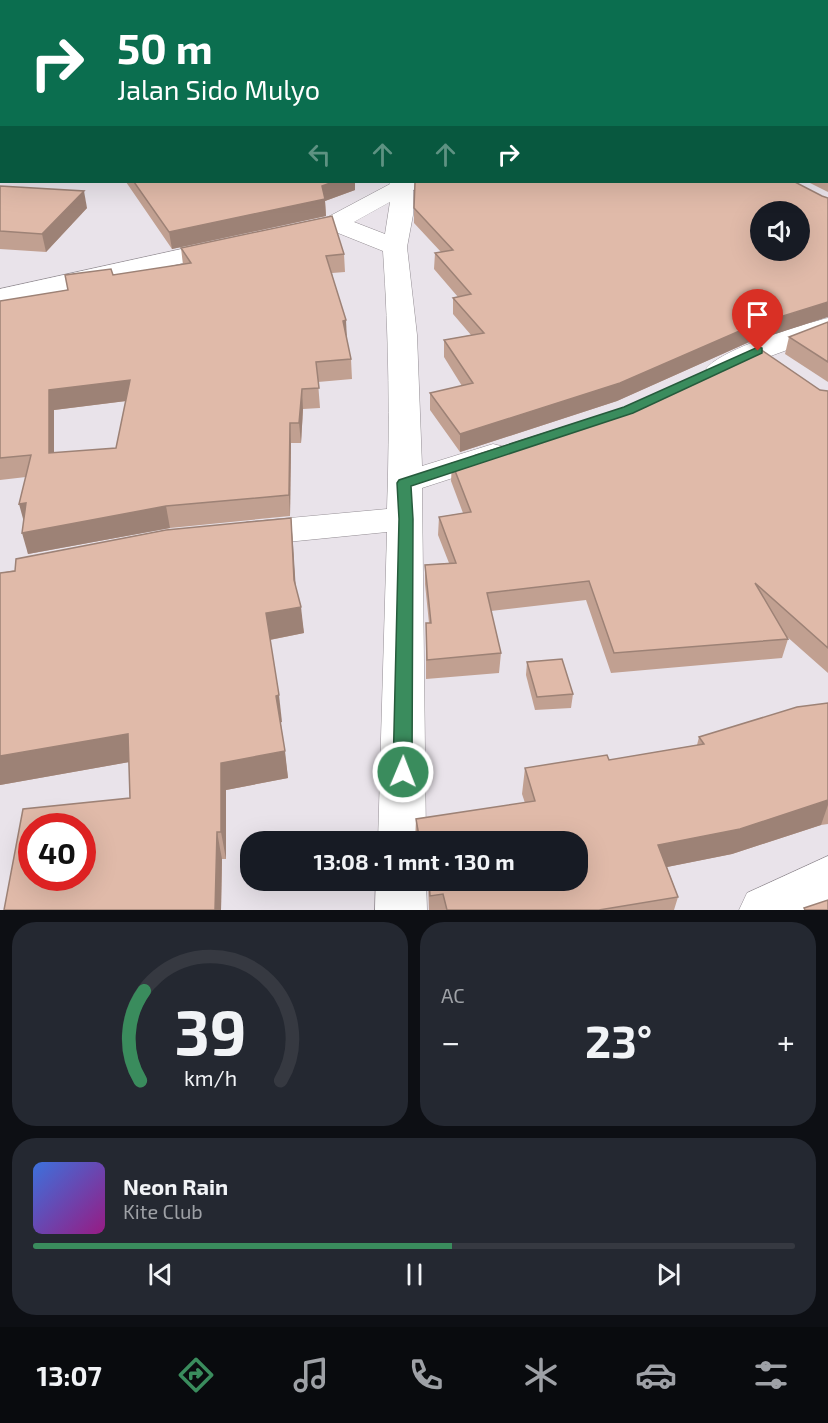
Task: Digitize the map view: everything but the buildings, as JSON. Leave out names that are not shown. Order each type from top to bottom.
[{"type":"street","points":[[0,297],[335,223],[407,183]]},
{"type":"street","points":[[402,831],[406,393],[395,247],[407,183]]},
{"type":"street","points":[[335,223],[395,247]]},
{"type":"street","points":[[699,379],[758,351],[828,326]]},
{"type":"street","points":[[758,351],[784,369]]},
{"type":"street","points":[[404,483],[516,447]]},
{"type":"street","points":[[217,537],[406,519]]},
{"type":"street","points":[[765,910],[828,879]]},
{"type":"street","points":[[401,891],[401,910]]},
{"type":"route","points":[[403,772],[406,519],[404,483],[628,410],[758,351]]}]
